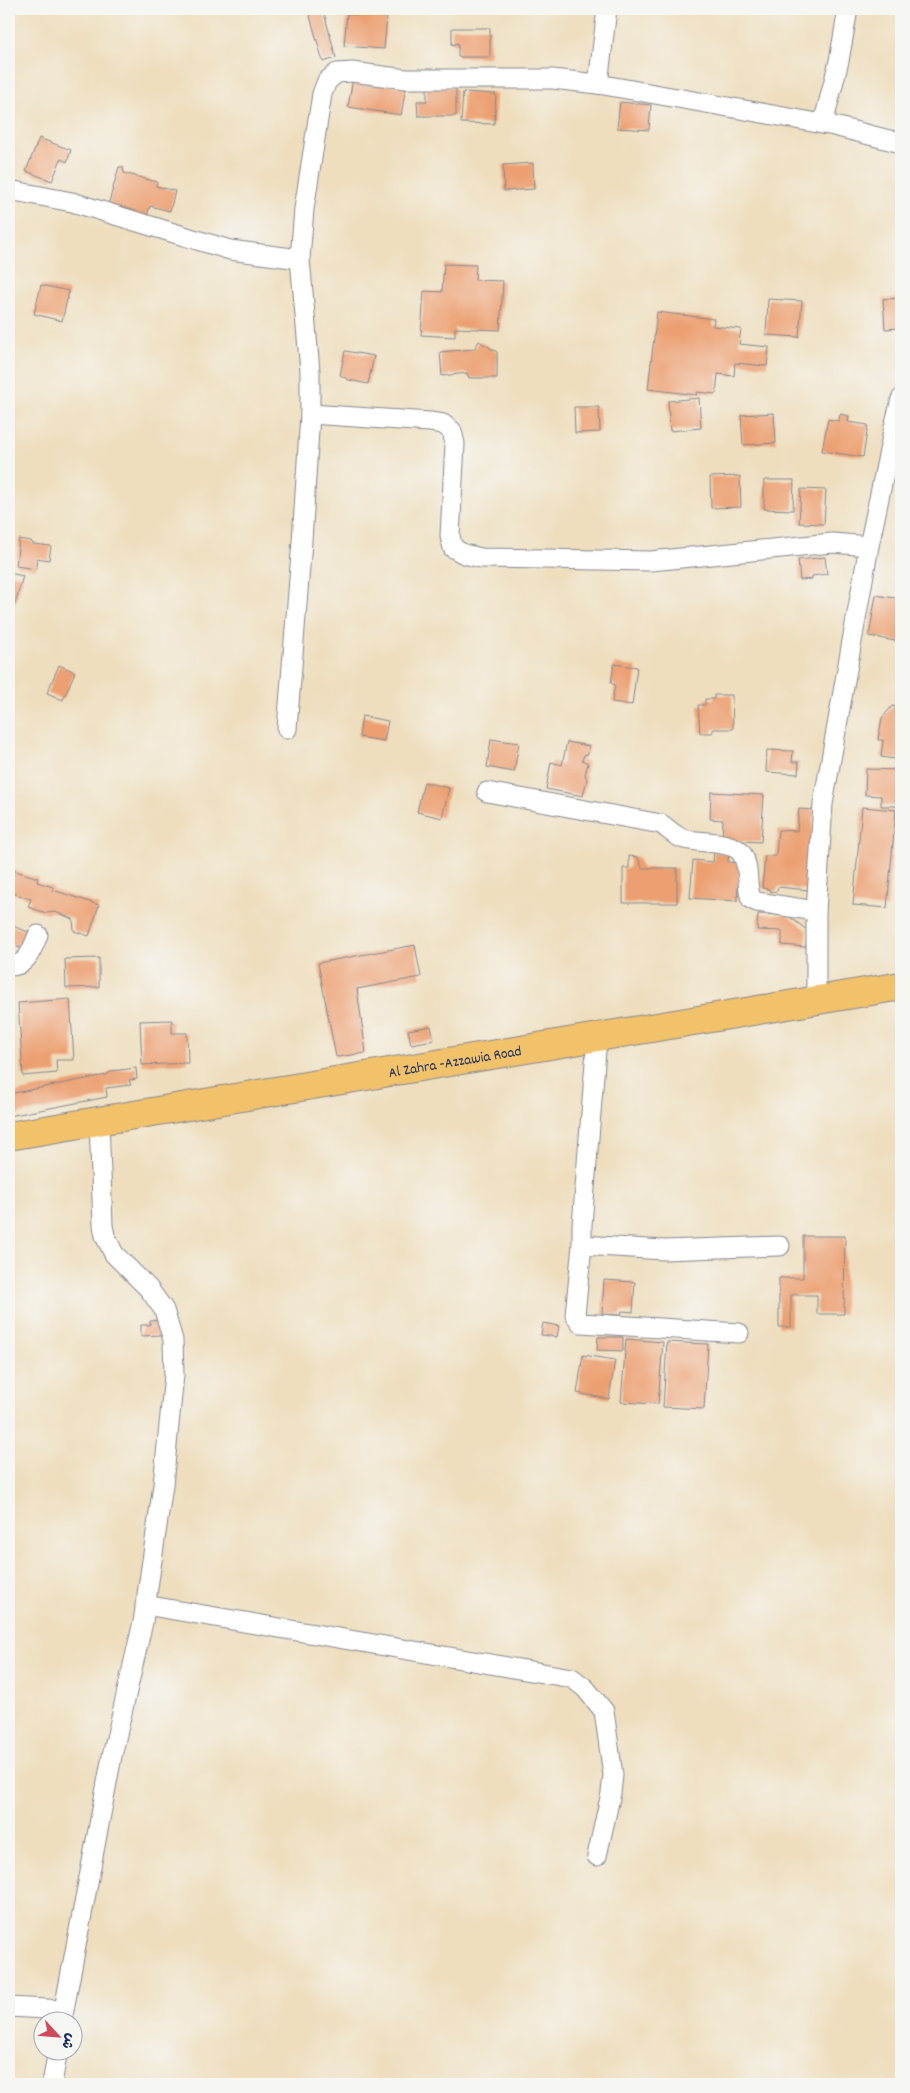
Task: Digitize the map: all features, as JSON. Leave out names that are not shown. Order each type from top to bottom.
[{"type":"main road","name":"Al Zahra -Azzawia Road","points":[[9,1136],[901,986]]},
{"type":"street","points":[[598,84],[608,9]]},
{"type":"street","points":[[823,124],[839,62],[848,9]]},
{"type":"street","points":[[287,729],[310,414],[310,362],[300,259],[304,209],[322,94],[327,80],[337,73],[352,72],[406,79],[552,79],[598,84],[823,124],[901,143]]},
{"type":"street","points":[[9,190],[72,202],[230,250],[300,259]]},
{"type":"street","points":[[816,999],[816,911],[823,804],[869,546],[901,399]]},
{"type":"street","points":[[310,414],[430,422],[443,424],[452,431],[455,444],[450,536],[453,548],[464,554],[491,558],[650,561],[832,544],[869,546]]},
{"type":"street","points":[[487,792],[662,824],[675,836],[685,840],[731,846],[742,852],[751,899],[757,902],[816,911]]},
{"type":"street","points":[[9,966],[17,966],[22,963],[38,935]]},
{"type":"street","points":[[598,1038],[576,1315],[581,1323],[629,1324],[740,1333]]},
{"type":"street","points":[[64,2010],[112,1756],[145,1605],[163,1485],[174,1375],[173,1340],[168,1320],[160,1302],[120,1262],[105,1236],[99,1122]]},
{"type":"street","points":[[582,1245],[664,1250],[780,1246]]},
{"type":"street","points":[[145,1605],[572,1678],[585,1688],[604,1711],[613,1775],[612,1793],[597,1856]]},
{"type":"street","points":[[9,2006],[33,2010]]},
{"type":"street","points":[[52,2084],[56,2060]]},
{"type":"building","points":[[308,9],[323,9],[336,58],[323,62]]},
{"type":"building","points":[[347,14],[387,17],[384,49],[344,46]]},
{"type":"building","points":[[452,28],[490,28],[490,57],[458,57],[458,43],[452,45]]},
{"type":"building","points":[[353,78],[406,87],[401,115],[348,107]]},
{"type":"building","points":[[427,88],[456,88],[456,116],[418,116],[417,101],[427,101]]},
{"type":"building","points":[[463,92],[496,94],[494,124],[461,123]]},
{"type":"building","points":[[620,102],[651,105],[649,130],[617,128]]},
{"type":"building","points":[[39,138],[71,150],[67,162],[61,159],[52,181],[26,171]]},
{"type":"building","points":[[533,163],[534,189],[504,191],[503,165]]},
{"type":"building","points":[[119,167],[123,167],[124,173],[157,182],[156,186],[175,191],[170,211],[150,206],[146,219],[107,209]]},
{"type":"building","points":[[444,264],[476,265],[475,280],[503,281],[500,330],[455,328],[455,337],[421,335],[424,291],[442,292]]},
{"type":"building","points":[[41,285],[69,291],[62,321],[34,314]]},
{"type":"building","points":[[901,298],[901,328],[885,329],[883,299]]},
{"type":"building","points":[[768,299],[802,301],[799,337],[766,335]]},
{"type":"building","points":[[657,312],[714,319],[713,326],[741,329],[739,344],[769,347],[767,366],[735,363],[734,376],[718,374],[716,394],[697,392],[697,395],[648,389]]},
{"type":"building","points":[[479,341],[497,352],[497,378],[469,378],[467,373],[442,376],[440,352],[474,349]]},
{"type":"building","points":[[345,351],[374,356],[368,384],[349,380],[340,375]]},
{"type":"building","points":[[699,398],[701,428],[670,431],[668,401]]},
{"type":"building","points":[[574,407],[599,407],[600,432],[575,433]]},
{"type":"building","points":[[774,413],[776,443],[743,445],[741,415]]},
{"type":"building","points":[[840,414],[849,416],[848,422],[868,425],[863,457],[822,451],[828,419],[839,421]]},
{"type":"building","points":[[740,476],[741,507],[711,508],[710,477]]},
{"type":"building","points":[[764,480],[794,480],[793,510],[764,509]]},
{"type":"building","points":[[801,489],[826,490],[824,524],[799,523]]},
{"type":"building","points":[[19,539],[31,541],[33,544],[51,546],[49,560],[37,558],[36,569],[16,566]]},
{"type":"building","points":[[825,557],[827,574],[812,576],[812,579],[800,580],[798,560]]},
{"type":"building","points":[[9,573],[23,576],[15,604],[9,603]]},
{"type":"building","points":[[876,595],[901,599],[901,642],[869,636]]},
{"type":"building","points":[[614,664],[637,667],[632,705],[612,702],[615,685],[611,683]]},
{"type":"building","points":[[59,665],[75,672],[63,700],[47,693]]},
{"type":"building","points":[[714,695],[732,695],[733,729],[714,729],[712,733],[700,733],[698,705],[705,705],[705,699],[714,699]]},
{"type":"building","points":[[892,706],[901,707],[901,760],[881,757],[883,740],[878,740],[882,718]]},
{"type":"building","points":[[362,716],[388,721],[384,741],[359,737]]},
{"type":"building","points":[[491,739],[519,743],[514,772],[487,767]]},
{"type":"building","points":[[567,742],[589,746],[588,754],[584,755],[582,760],[588,763],[583,796],[546,789],[551,762],[562,765]]},
{"type":"building","points":[[767,750],[793,751],[792,762],[799,762],[798,774],[766,772]]},
{"type":"building","points":[[866,769],[901,770],[901,818],[899,818],[899,806],[881,806],[881,796],[865,795]]},
{"type":"building","points":[[424,782],[449,788],[442,818],[417,812]]},
{"type":"building","points":[[711,792],[764,795],[761,842],[722,840],[723,820],[710,819]]},
{"type":"building","points":[[862,807],[896,810],[887,908],[853,905]]},
{"type":"building","points":[[799,809],[814,810],[808,890],[778,887],[777,891],[771,892],[769,889],[762,888],[765,856],[776,856],[778,830],[797,831]]},
{"type":"building","points":[[714,852],[729,853],[728,862],[740,863],[737,901],[690,898],[693,860],[713,862]]},
{"type":"building","points":[[629,856],[638,857],[642,868],[677,868],[677,903],[623,903],[623,868],[629,868]]},
{"type":"building","points":[[12,870],[38,878],[37,882],[53,887],[53,890],[99,905],[89,936],[74,931],[73,919],[55,912],[46,913],[28,907],[31,899],[9,892]]},
{"type":"building","points":[[758,914],[787,915],[807,930],[806,947],[782,945],[782,931],[757,930]]},
{"type":"building","points":[[9,925],[29,932],[23,949],[9,944]]},
{"type":"building","points":[[415,945],[421,977],[357,989],[366,1053],[336,1057],[318,963]]},
{"type":"building","points":[[99,958],[99,987],[66,988],[65,959]]},
{"type":"building","points":[[70,999],[74,1060],[56,1060],[57,1073],[23,1076],[18,1003]]},
{"type":"building","points":[[172,1020],[172,1033],[187,1033],[188,1063],[142,1065],[140,1021]]},
{"type":"building","points":[[431,1026],[434,1040],[411,1044],[408,1030]]},
{"type":"building","points":[[136,1068],[137,1079],[129,1080],[131,1085],[106,1088],[107,1097],[9,1116],[9,1094],[106,1075],[112,1071]]},
{"type":"building","points":[[803,1236],[845,1236],[844,1314],[817,1314],[817,1295],[791,1295],[791,1327],[779,1327],[779,1278],[803,1278]]},
{"type":"building","points":[[604,1280],[635,1282],[633,1312],[622,1311],[621,1315],[602,1314]]},
{"type":"building","points":[[161,1320],[162,1335],[141,1336],[141,1325],[150,1325],[150,1321]]},
{"type":"building","points":[[543,1323],[559,1326],[557,1337],[541,1335]]},
{"type":"building","points":[[598,1337],[623,1337],[623,1351],[597,1350]]},
{"type":"building","points":[[626,1339],[663,1342],[658,1404],[621,1402]]},
{"type":"building","points":[[667,1342],[708,1344],[704,1409],[663,1407]]},
{"type":"building","points":[[583,1355],[615,1360],[609,1399],[577,1393]]}]
